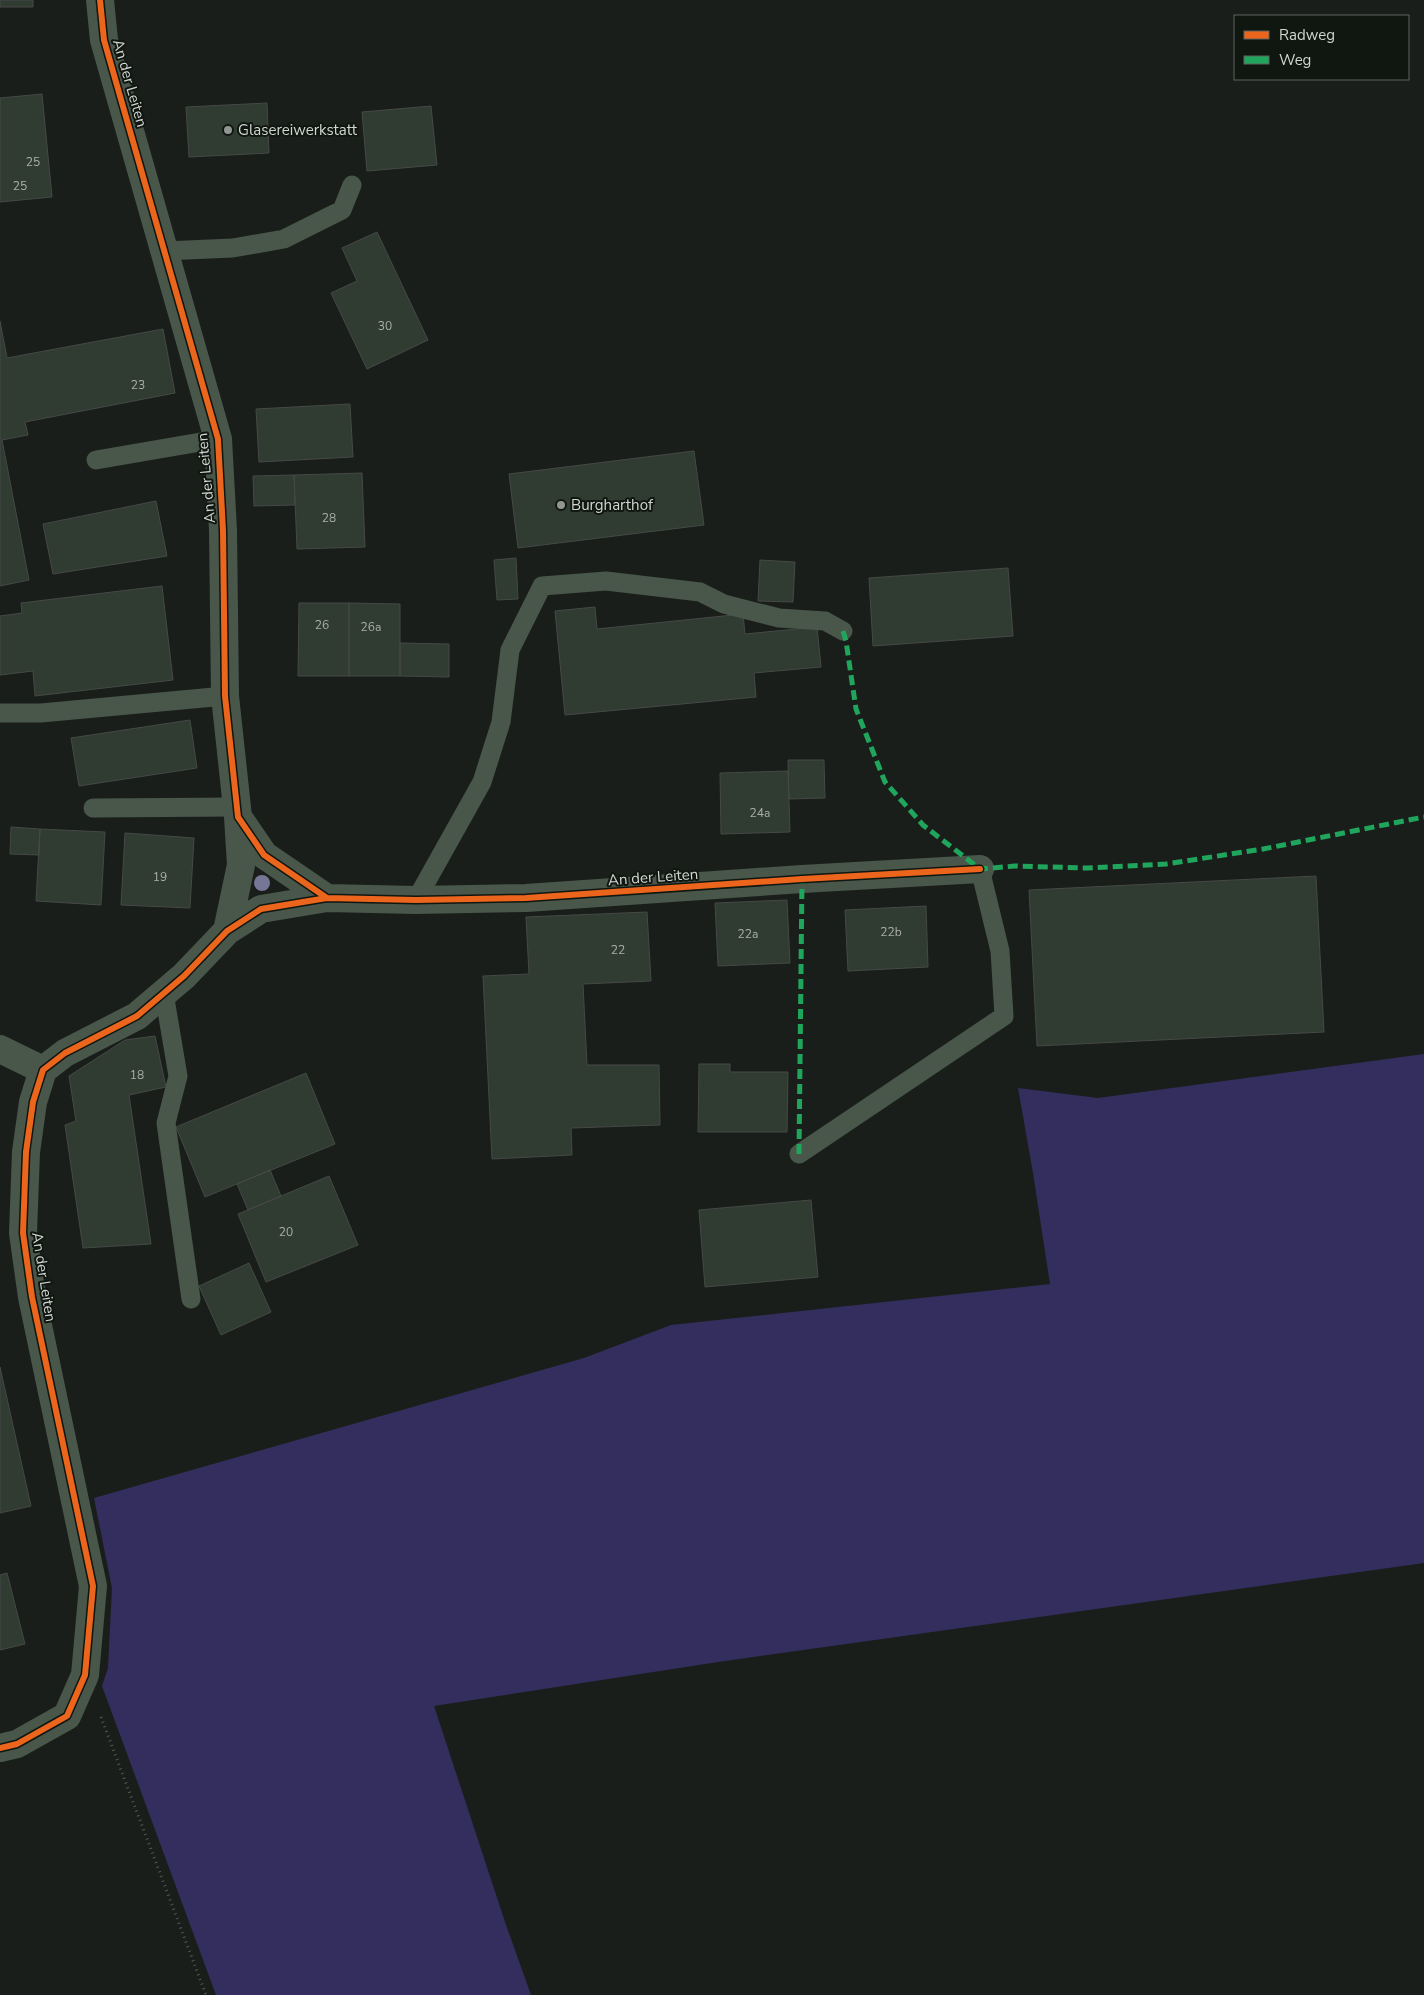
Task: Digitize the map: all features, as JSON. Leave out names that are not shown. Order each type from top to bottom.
[{"type":"street","name":"An der Leiten","points":[[100,0],[104,40],[218,439],[226,696],[238,812],[241,866],[227,931]]},
{"type":"street","name":"An der Leiten","points":[[238,812],[264,855],[327,898]]},
{"type":"street","name":"An der Leiten","points":[[0,1748],[17,1744],[67,1716],[85,1675],[92,1586],[32,1297],[23,1233],[26,1152],[33,1102],[43,1070],[65,1053],[138,1016],[184,976],[227,931],[261,909],[327,898],[416,900],[526,898],[802,878],[980,869]]},
{"type":"street","points":[[0,1049],[43,1070]]},
{"type":"lane","points":[[164,251],[233,248],[284,239],[342,210],[352,185]]},
{"type":"lane","points":[[96,460],[218,439]]},
{"type":"lane","points":[[416,900],[482,782],[501,722],[510,650],[542,586],[606,581],[700,592],[724,604],[779,618],[825,622],[843,631]]},
{"type":"lane","points":[[0,713],[40,714],[226,696]]},
{"type":"lane","points":[[92,808],[238,812]]},
{"type":"lane","points":[[799,1154],[1004,1016],[1000,952],[980,869]]},
{"type":"lane","points":[[164,993],[178,1076],[166,1123],[191,1299]]},
{"type":"path","points":[[85,1675],[206,1995]]},
{"type":"shaded area","points":[[1424,1054],[1424,1563],[718,1662],[434,1706],[531,1995],[216,1995],[102,1686],[108,1668],[112,1588],[94,1498],[584,1358],[671,1325],[1050,1284],[1018,1088],[1098,1098]]},
{"type":"building","points":[[0,0],[33,0],[33,7],[0,7]]},
{"type":"building","points":[[42,94],[52,197],[0,202],[0,98]]},
{"type":"building","name":"Glasereiwerkstatt","points":[[267,103],[269,153],[189,157],[186,107]]},
{"type":"building","points":[[431,106],[437,165],[367,171],[362,112]]},
{"type":"building","points":[[377,232],[428,340],[367,369],[331,293],[357,281],[342,248]]},
{"type":"building","points":[[0,321],[7,358],[163,329],[175,393],[25,422],[28,435],[2,440],[29,580],[0,586]]},
{"type":"building","points":[[350,404],[353,457],[259,462],[256,409]]},
{"type":"building","points":[[694,451],[704,525],[518,548],[509,474]]},
{"type":"building","points":[[362,473],[365,547],[297,549],[294,475]]},
{"type":"building","points":[[294,475],[295,505],[254,506],[253,476]]},
{"type":"building","points":[[156,501],[167,556],[53,574],[43,524]]},
{"type":"building","points":[[516,558],[518,599],[497,600],[494,560]]},
{"type":"building","points":[[760,560],[795,562],[793,602],[758,601]]},
{"type":"building","points":[[1008,568],[1013,636],[873,646],[869,578]]},
{"type":"building","points":[[162,586],[173,680],[35,696],[33,671],[0,675],[0,616],[22,613],[21,603]]},
{"type":"building","points":[[299,603],[349,603],[349,676],[298,676]]},
{"type":"building","points":[[349,603],[400,604],[400,676],[349,676]]},
{"type":"building","points":[[595,607],[597,629],[743,614],[745,634],[817,627],[821,667],[754,673],[756,697],[565,715],[555,611]]},
{"type":"building","points":[[400,643],[449,644],[449,677],[400,676]]},
{"type":"building","points":[[190,720],[197,768],[79,786],[71,738]]},
{"type":"building","points":[[788,760],[824,760],[825,798],[789,799]]},
{"type":"building","points":[[788,771],[790,832],[721,834],[720,773]]},
{"type":"building","points":[[11,827],[40,829],[39,855],[10,854]]},
{"type":"building","points":[[40,829],[105,832],[101,905],[36,901]]},
{"type":"building","points":[[125,833],[194,838],[190,908],[121,905]]},
{"type":"building","points":[[1316,876],[1324,1032],[1037,1046],[1029,890]]},
{"type":"building","points":[[787,900],[790,963],[718,966],[715,903]]},
{"type":"building","points":[[926,906],[928,967],[848,971],[845,910]]},
{"type":"building","points":[[647,912],[651,981],[583,984],[587,1065],[659,1065],[660,1125],[571,1128],[572,1155],[492,1159],[483,976],[529,974],[526,917]]},
{"type":"building","points":[[155,1036],[166,1087],[129,1095],[151,1244],[83,1248],[65,1125],[76,1121],[69,1076],[125,1040]]},
{"type":"building","points":[[699,1064],[730,1064],[730,1072],[788,1072],[787,1132],[698,1132]]},
{"type":"building","points":[[306,1073],[335,1144],[205,1197],[176,1127]]},
{"type":"building","points":[[270,1170],[281,1196],[248,1210],[237,1184]]},
{"type":"building","points":[[329,1176],[358,1245],[266,1282],[238,1214]]},
{"type":"building","points":[[811,1200],[818,1277],[705,1287],[699,1210]]},
{"type":"building","points":[[249,1263],[271,1312],[221,1335],[199,1286]]},
{"type":"building","points":[[0,1367],[31,1506],[0,1513]]},
{"type":"building","points":[[7,1573],[25,1644],[0,1650],[0,1575]]},
{"type":"marked path","points":[[843,631],[856,709],[885,782],[923,825],[980,869],[1015,866],[1087,868],[1166,864],[1263,849],[1424,817]]},
{"type":"marked path","points":[[799,1154],[802,879]]},
{"type":"cycle path","points":[[100,0],[104,40],[218,439],[223,530],[225,696],[238,817],[264,855],[327,898],[416,900],[526,898],[980,869]]},
{"type":"cycle path","points":[[0,1748],[17,1744],[67,1716],[85,1675],[93,1586],[32,1297],[23,1233],[26,1152],[33,1102],[43,1070],[65,1053],[137,1016],[184,976],[227,931],[261,909],[327,898]]},
{"type":"place","name":"Glasereiwerkstatt","points":[[228,130]]},
{"type":"place","name":"Burgharthof","points":[[561,505]]}]
